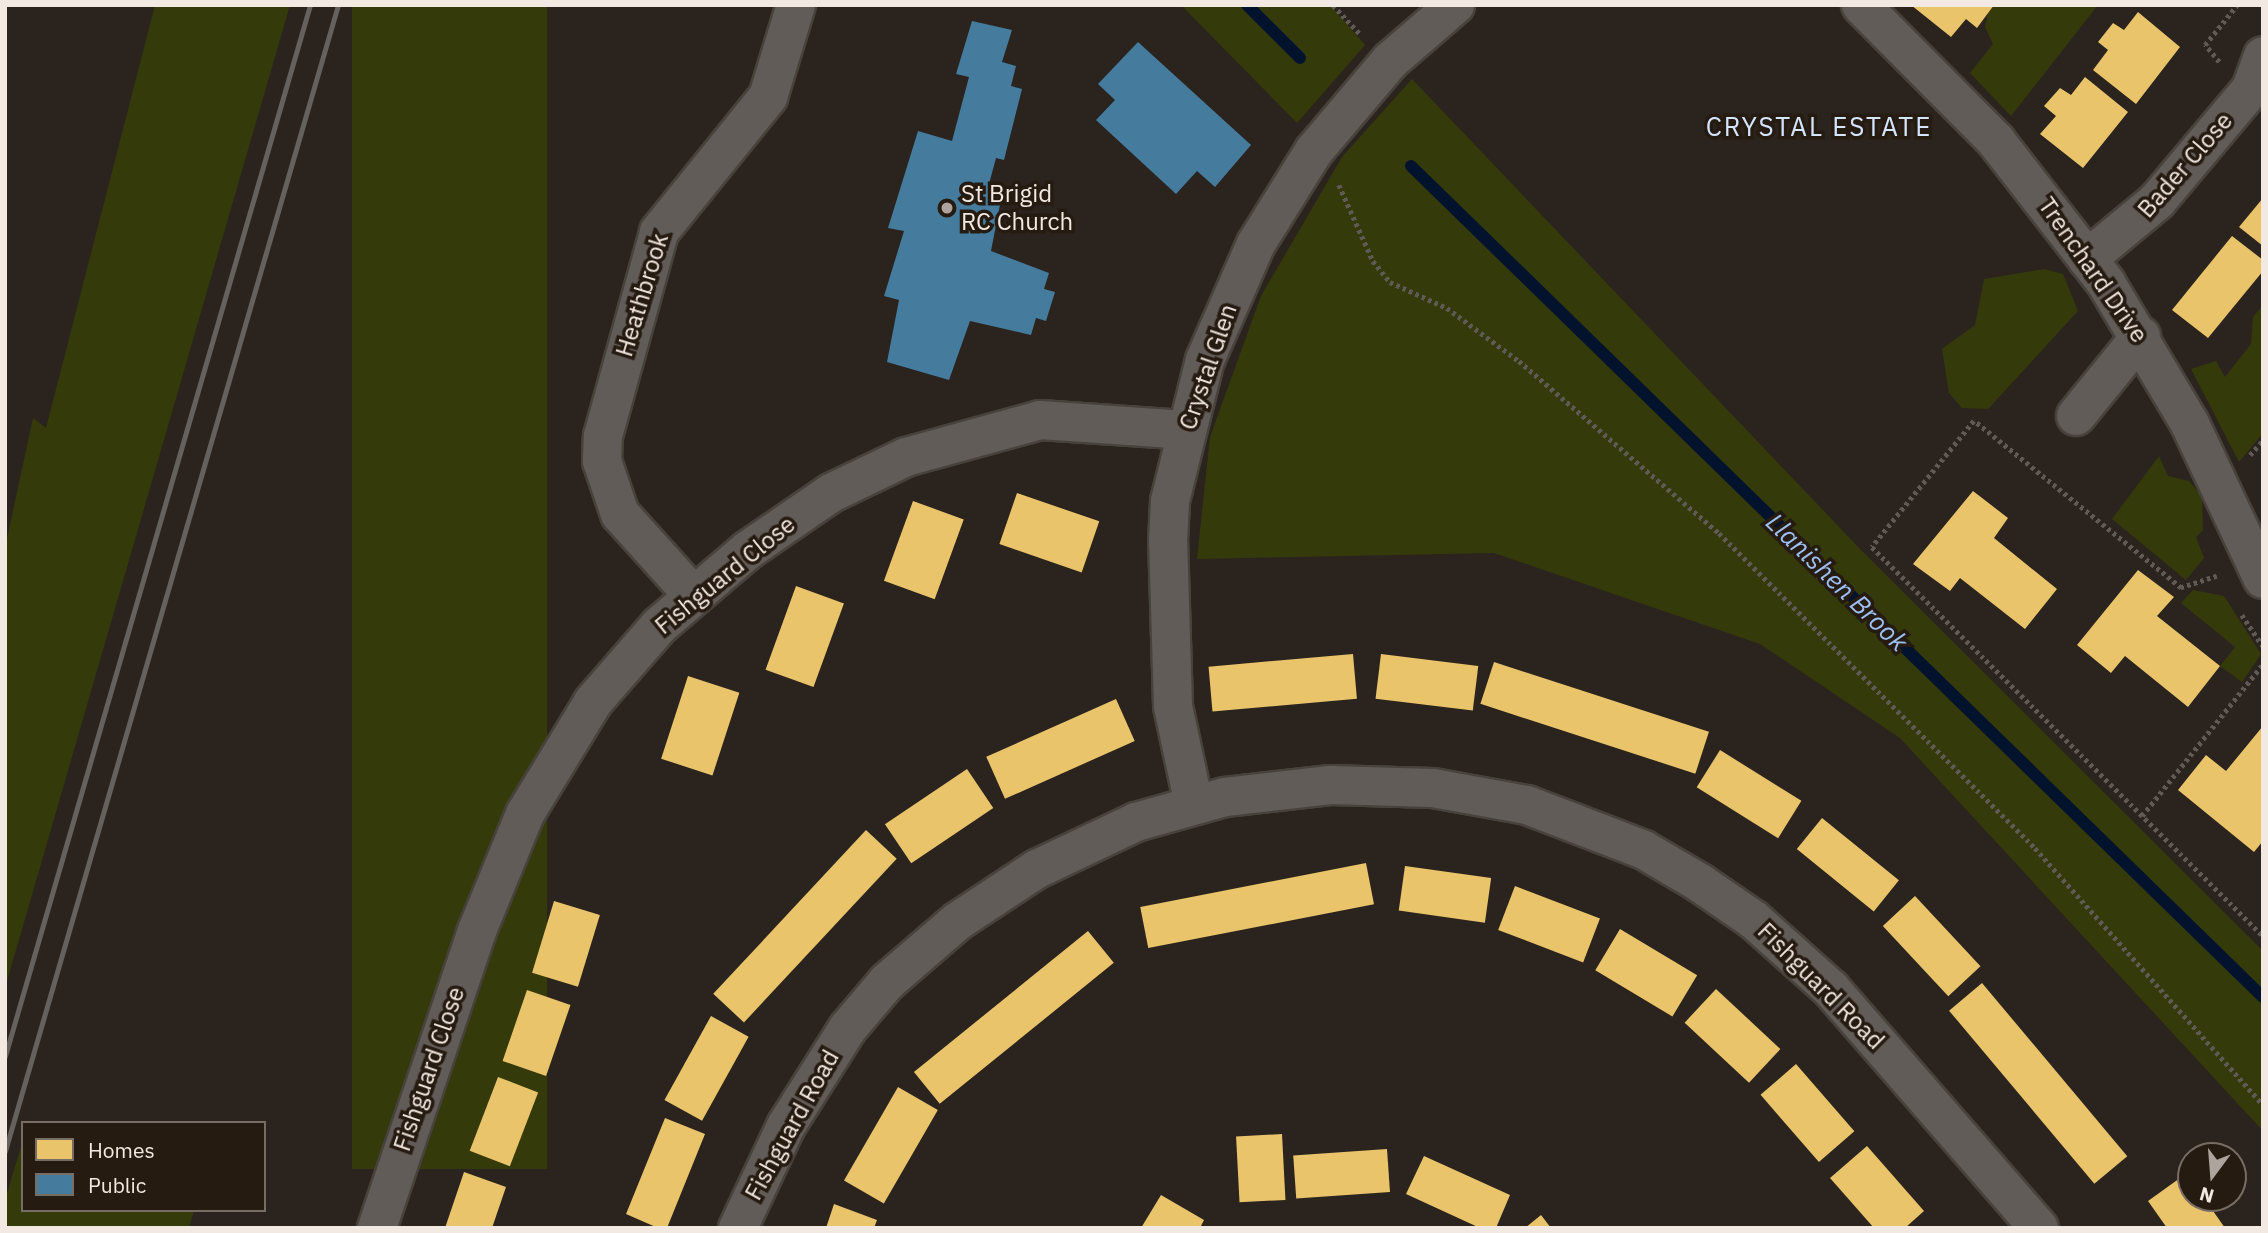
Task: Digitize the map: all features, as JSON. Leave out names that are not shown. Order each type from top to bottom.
[{"type":"street","name":"Heathbrook","points":[[693,594],[620,514],[602,461],[603,436],[659,232],[768,97],[796,5]]},
{"type":"street","name":"Crystal Glen","points":[[1194,804],[1173,706],[1168,640],[1171,501],[1185,430],[1218,326],[1270,217],[1344,111],[1455,5]]},
{"type":"street","name":"Trenchard Drive","points":[[1861,5],[1989,132],[2087,259],[2141,336],[2248,590]]},
{"type":"street","name":"Bader Close","points":[[2087,259],[2157,201],[2251,89],[2263,56]]},
{"type":"street","points":[[2076,415],[2141,336]]},
{"type":"street","name":"Fishguard Close","points":[[377,1228],[467,957],[525,814],[593,702],[693,594],[831,493],[949,440],[1040,420],[1185,430]]},
{"type":"street","name":"Fishguard Road","points":[[738,1228],[816,1072],[918,952],[1037,869],[1136,822],[1194,804],[1276,788],[1433,788],[1527,805],[1644,850],[1755,920],[1796,955],[1951,1122],[2039,1228]]},
{"type":"path","points":[[1333,5],[1371,46]]},
{"type":"path","points":[[1341,178],[1339,185],[1373,261],[1391,282],[1447,308],[1518,361],[1719,533],[2035,848],[2263,1105]]},
{"type":"path","points":[[2219,576],[2181,588],[1974,421],[1872,547],[2263,936]]},
{"type":"path","points":[[2248,590],[2263,646]]},
{"type":"path","points":[[2142,816],[2263,664]]},
{"type":"green space","points":[[155,5],[290,5],[5,988],[5,548],[33,418],[46,428]]},
{"type":"green space","points":[[352,5],[547,5],[547,1169],[352,1169]]},
{"type":"green space","points":[[1181,5],[1330,5],[1365,45],[1297,123]]},
{"type":"green space","points":[[1990,5],[2098,5],[2011,116],[1970,73],[1993,44],[1985,27]]},
{"type":"green space","points":[[1412,79],[1861,550],[2263,951],[2263,1131],[1900,738],[1760,644],[1494,553],[1197,559],[1210,437],[1261,296],[1342,157]]},
{"type":"green space","points":[[2044,269],[2063,274],[2078,311],[1988,409],[1962,408],[1949,393],[1942,349],[1975,325],[1984,279]]},
{"type":"green space","points":[[2263,305],[2263,433],[2239,462],[2191,369],[2216,361],[2225,377],[2251,344],[2253,317]]},
{"type":"green space","points":[[2159,456],[2168,476],[2189,481],[2202,496],[2203,530],[2196,537],[2204,558],[2186,580],[2112,519]]},
{"type":"green space","points":[[2193,590],[2224,596],[2261,654],[2242,682],[2220,666],[2235,647],[2181,603]]},
{"type":"green space","points":[[21,1147],[21,1212],[193,1212],[189,1228],[5,1228],[5,1200]]},
{"type":"building: Homes","points":[[1911,5],[1994,5],[1977,28],[1966,19],[1951,37]]},
{"type":"building: Homes","points":[[2138,12],[2180,47],[2136,104],[2093,70],[2108,50],[2098,42],[2113,23],[2124,30]]},
{"type":"building: Homes","points":[[2085,77],[2128,112],[2083,168],[2040,134],[2056,116],[2044,106],[2060,88],[2071,95]]},
{"type":"building: Homes","points":[[2263,198],[2263,246],[2239,227]]},
{"type":"building: Homes","points":[[2232,236],[2263,260],[2263,271],[2208,338],[2172,310]]},
{"type":"building: Homes","points":[[1973,491],[2008,518],[1994,538],[2057,589],[2025,629],[1960,578],[1950,591],[1913,564]]},
{"type":"building: Homes","points":[[1017,493],[1099,521],[1082,572],[999,544]]},
{"type":"building: Homes","points":[[913,501],[964,519],[935,599],[884,581]]},
{"type":"building: Homes","points":[[2138,570],[2174,597],[2157,616],[2220,666],[2188,707],[2125,656],[2111,673],[2077,645]]},
{"type":"building: Homes","points":[[796,586],[844,603],[813,687],[766,670]]},
{"type":"building: Homes","points":[[1353,654],[1357,699],[1212,711],[1209,667]]},
{"type":"building: Homes","points":[[1381,654],[1478,666],[1473,711],[1376,699]]},
{"type":"building: Homes","points":[[1494,662],[1709,732],[1695,774],[1480,704]]},
{"type":"building: Homes","points":[[688,676],[739,693],[712,775],[661,759]]},
{"type":"building: Homes","points":[[1116,699],[1135,741],[1005,799],[986,757]]},
{"type":"building: Homes","points":[[2263,726],[2263,841],[2254,852],[2178,790],[2206,755],[2226,771]]},
{"type":"building: Homes","points":[[1720,750],[1801,801],[1778,838],[1697,787]]},
{"type":"building: Homes","points":[[967,769],[993,808],[911,863],[885,824]]},
{"type":"building: Homes","points":[[1822,818],[1899,880],[1874,911],[1797,849]]},
{"type":"building: Homes","points":[[866,830],[897,859],[744,1022],[713,994]]},
{"type":"building: Homes","points":[[1366,863],[1374,904],[1148,948],[1140,907]]},
{"type":"building: Homes","points":[[1405,866],[1491,878],[1485,923],[1399,911]]},
{"type":"building: Homes","points":[[1515,886],[1600,919],[1583,962],[1498,930]]},
{"type":"building: Homes","points":[[1915,896],[1980,966],[1948,996],[1883,926]]},
{"type":"building: Homes","points":[[554,901],[600,915],[578,987],[532,973]]},
{"type":"building: Homes","points":[[1620,929],[1697,975],[1672,1016],[1595,970]]},
{"type":"building: Homes","points":[[1088,931],[1114,963],[940,1104],[914,1072]]},
{"type":"building: Homes","points":[[1982,983],[2127,1156],[2094,1184],[1949,1011]]},
{"type":"building: Homes","points":[[1716,989],[1780,1049],[1749,1083],[1685,1023]]},
{"type":"building: Homes","points":[[527,990],[570,1005],[546,1076],[503,1061]]},
{"type":"building: Homes","points":[[711,1016],[749,1037],[702,1121],[664,1100]]},
{"type":"building: Homes","points":[[1796,1064],[1854,1131],[1819,1162],[1761,1095]]},
{"type":"building: Homes","points":[[498,1077],[538,1092],[510,1166],[470,1151]]},
{"type":"building: Homes","points":[[898,1087],[938,1110],[884,1204],[844,1181]]},
{"type":"building: Homes","points":[[665,1118],[705,1134],[667,1228],[658,1228],[626,1214]]},
{"type":"building: Homes","points":[[1282,1134],[1285,1200],[1240,1202],[1236,1136]]},
{"type":"building: Homes","points":[[1867,1146],[1924,1211],[1905,1228],[1874,1228],[1830,1178]]},
{"type":"building: Homes","points":[[1387,1149],[1390,1192],[1296,1198],[1293,1156]]},
{"type":"building: Homes","points":[[1424,1156],[1510,1195],[1496,1228],[1480,1228],[1406,1194]]},
{"type":"building: Homes","points":[[464,1172],[506,1187],[492,1228],[445,1228]]},
{"type":"building: Homes","points":[[2177,1180],[2177,1212],[2214,1212],[2225,1228],[2167,1228],[2148,1201]]},
{"type":"building: Homes","points":[[1161,1195],[1204,1220],[1200,1228],[1141,1228]]},
{"type":"building: Homes","points":[[834,1204],[877,1220],[874,1228],[826,1228]]},
{"type":"building: Homes","points":[[1541,1215],[1551,1228],[1525,1228]]},
{"type":"building: Public","name":"St Brigid RC Church","points":[[972,21],[1012,30],[1002,62],[1016,66],[1011,86],[1022,89],[1004,160],[996,158],[989,184],[1003,189],[991,251],[1049,273],[1044,289],[1055,292],[1046,321],[1036,318],[1031,335],[970,321],[949,380],[887,362],[899,300],[884,296],[904,231],[888,228],[918,131],[952,141],[969,77],[956,74]]},
{"type":"building: Public","points":[[1138,42],[1251,145],[1215,187],[1197,171],[1176,194],[1096,120],[1115,100],[1098,84]]},
{"type":"waterway","name":"Llanishen Brook","points":[[1247,5],[1300,58]]},
{"type":"waterway","name":"Llanishen Brook","points":[[1411,166],[2263,997]]},
{"type":"railway","points":[[5,1056],[310,5]]},
{"type":"railway","points":[[5,1151],[338,5]]},
{"type":"place","name":"St Brigid RC Church","points":[[947,208]]},
{"type":"district","name":"CRYSTAL ESTATE","points":[[1819,127]]}]
